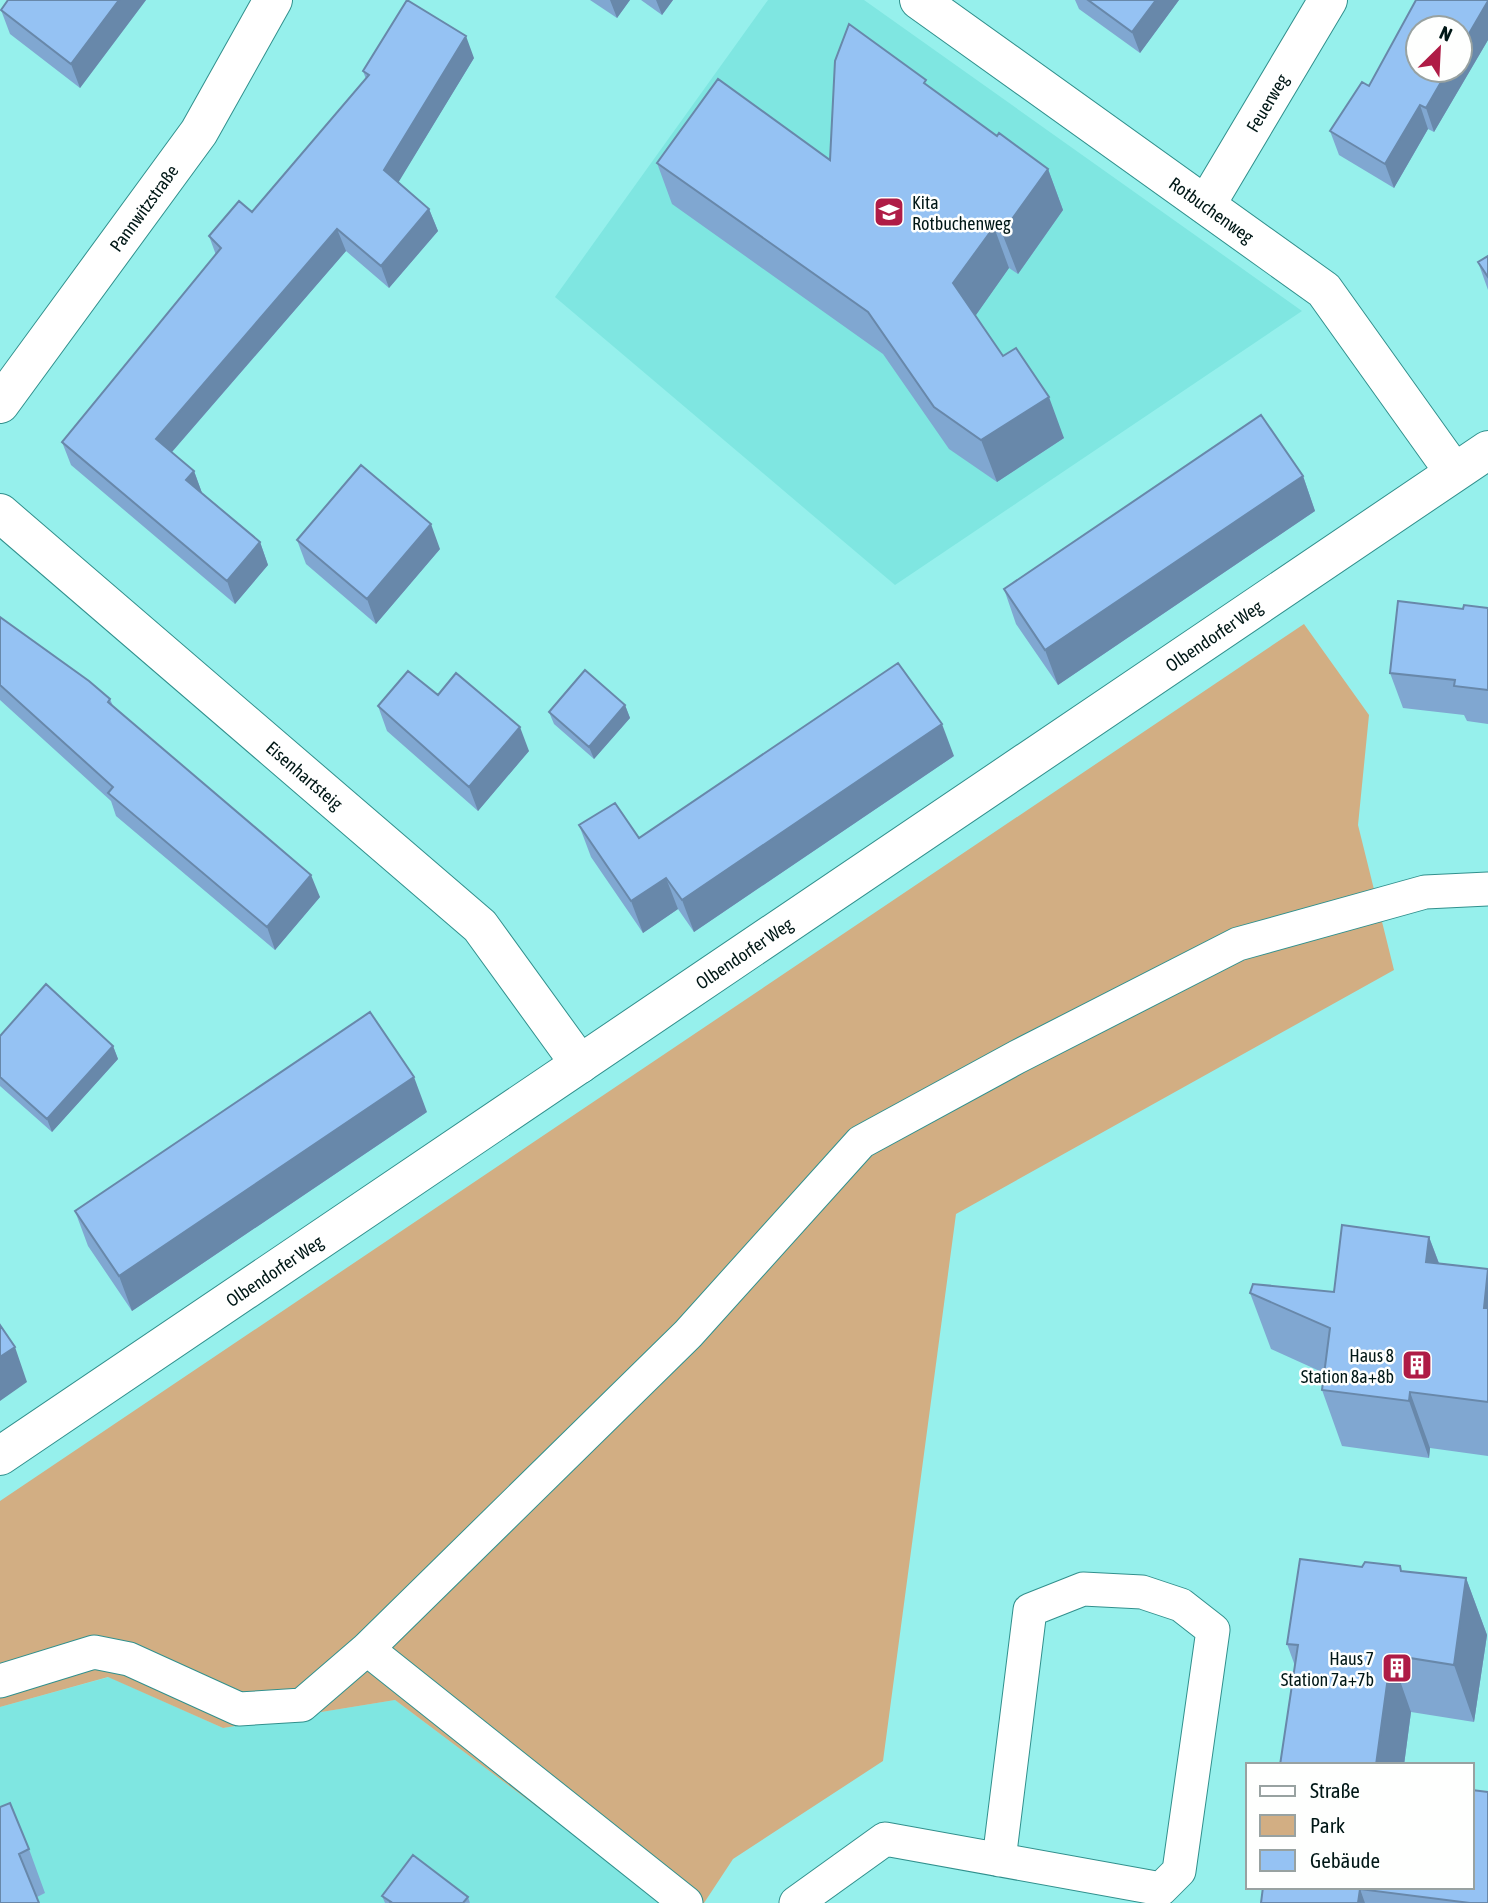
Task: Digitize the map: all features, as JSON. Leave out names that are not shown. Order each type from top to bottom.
[{"type":"street","name":"Pannwitzstraße","points":[[0,404],[199,132],[273,0]]},
{"type":"street","name":"Rotbuchenweg","points":[[919,0],[1324,290],[1454,472]]},
{"type":"street","name":"Feuerweg","points":[[1206,205],[1328,0]]},
{"type":"street","name":"Olbendorfer Weg","points":[[0,1456],[1488,450]]},
{"type":"street","name":"Eisenhartsteig","points":[[0,513],[480,926],[580,1065]]},
{"type":"lane","points":[[0,1681],[94,1652],[129,1659],[239,1709],[302,1705],[367,1650],[688,1334],[861,1142],[1017,1057],[1238,944],[1425,892],[1488,889]]},
{"type":"lane","points":[[796,1903],[886,1839],[999,1860],[1161,1889],[1178,1871],[1213,1630],[1181,1605],[1142,1592],[1083,1589],[1030,1610],[999,1860]]},
{"type":"lane","points":[[367,1650],[686,1903]]},
{"type":"shaded area","name":"Kita Rotbuchenweg","points":[[768,0],[864,0],[1302,311],[895,585],[555,297]]},
{"type":"shaded area","points":[[109,1677],[223,1728],[395,1700],[665,1903],[0,1903],[0,1707]]},
{"type":"green space","points":[[1304,624],[1369,715],[1358,825],[1394,970],[956,1214],[883,1761],[733,1859],[704,1903],[665,1903],[395,1700],[223,1728],[108,1677],[0,1707],[0,1501]]},
{"type":"building","points":[[8,0],[119,0],[71,64],[1,10]]},
{"type":"building","points":[[407,0],[466,36],[384,170],[429,209],[381,266],[337,229],[156,439],[194,471],[186,480],[260,542],[227,581],[62,442],[221,248],[209,236],[239,201],[252,212],[369,75],[363,71]]},
{"type":"building","points":[[1088,0],[1156,0],[1132,32]]},
{"type":"building","points":[[1416,0],[1488,0],[1474,25],[1474,14],[1408,14]]},
{"type":"building","points":[[1404,22],[1404,84],[1440,84],[1426,108],[1420,105],[1385,164],[1330,131],[1362,82],[1369,86]]},
{"type":"building","points":[[849,24],[926,80],[924,83],[1048,169],[1002,233],[994,227],[953,283],[1003,356],[1016,348],[1049,397],[981,440],[934,407],[868,312],[657,163],[718,79],[830,160],[835,61]]},
{"type":"building","points":[[1488,256],[1488,277],[1478,262]]},
{"type":"building","points":[[1261,415],[1303,476],[1045,650],[1004,589]]},
{"type":"building","points":[[361,465],[431,524],[367,599],[297,540]]},
{"type":"building","points":[[1398,601],[1463,609],[1464,605],[1488,608],[1488,690],[1454,686],[1455,680],[1390,673]]},
{"type":"building","points":[[0,617],[89,681],[110,699],[108,702],[311,875],[267,927],[108,793],[113,787],[0,685]]},
{"type":"building","points":[[898,663],[942,724],[682,900],[666,878],[631,901],[579,825],[615,803],[639,838]]},
{"type":"building","points":[[585,670],[625,705],[589,747],[549,712]]},
{"type":"building","points":[[408,671],[438,695],[456,673],[520,727],[469,787],[378,706]]},
{"type":"building","points":[[46,984],[113,1046],[47,1119],[0,1077],[0,1036]]},
{"type":"building","points":[[370,1012],[414,1077],[119,1276],[75,1211]]},
{"type":"building","points":[[1342,1225],[1429,1237],[1426,1262],[1488,1269],[1484,1308],[1488,1308],[1488,1402],[1410,1392],[1409,1401],[1322,1390],[1330,1328],[1250,1293],[1253,1284],[1334,1292]]},
{"type":"building","points":[[0,1325],[15,1347],[0,1357]]},
{"type":"building","points":[[1300,1559],[1362,1567],[1365,1562],[1400,1566],[1401,1571],[1466,1578],[1454,1665],[1391,1655],[1376,1763],[1280,1763],[1298,1645],[1287,1644]]},
{"type":"building","points":[[1474,1790],[1488,1792],[1488,1903],[1360,1889],[1474,1889]]},
{"type":"building","points":[[10,1803],[29,1849],[19,1854],[39,1903],[0,1903],[0,1807]]},
{"type":"building","points":[[413,1855],[468,1897],[463,1903],[390,1903],[382,1896]]},
{"type":"building","points":[[1263,1889],[1360,1889],[1358,1903],[1261,1903]]},
{"type":"place","name":"Kita Rotbuchenweg","points":[[889,212]]},
{"type":"place","name":"Haus 8 Station 8a+8b","points":[[1417,1365]]},
{"type":"place","name":"Haus 7 Station 7a+7b","points":[[1397,1668]]}]
